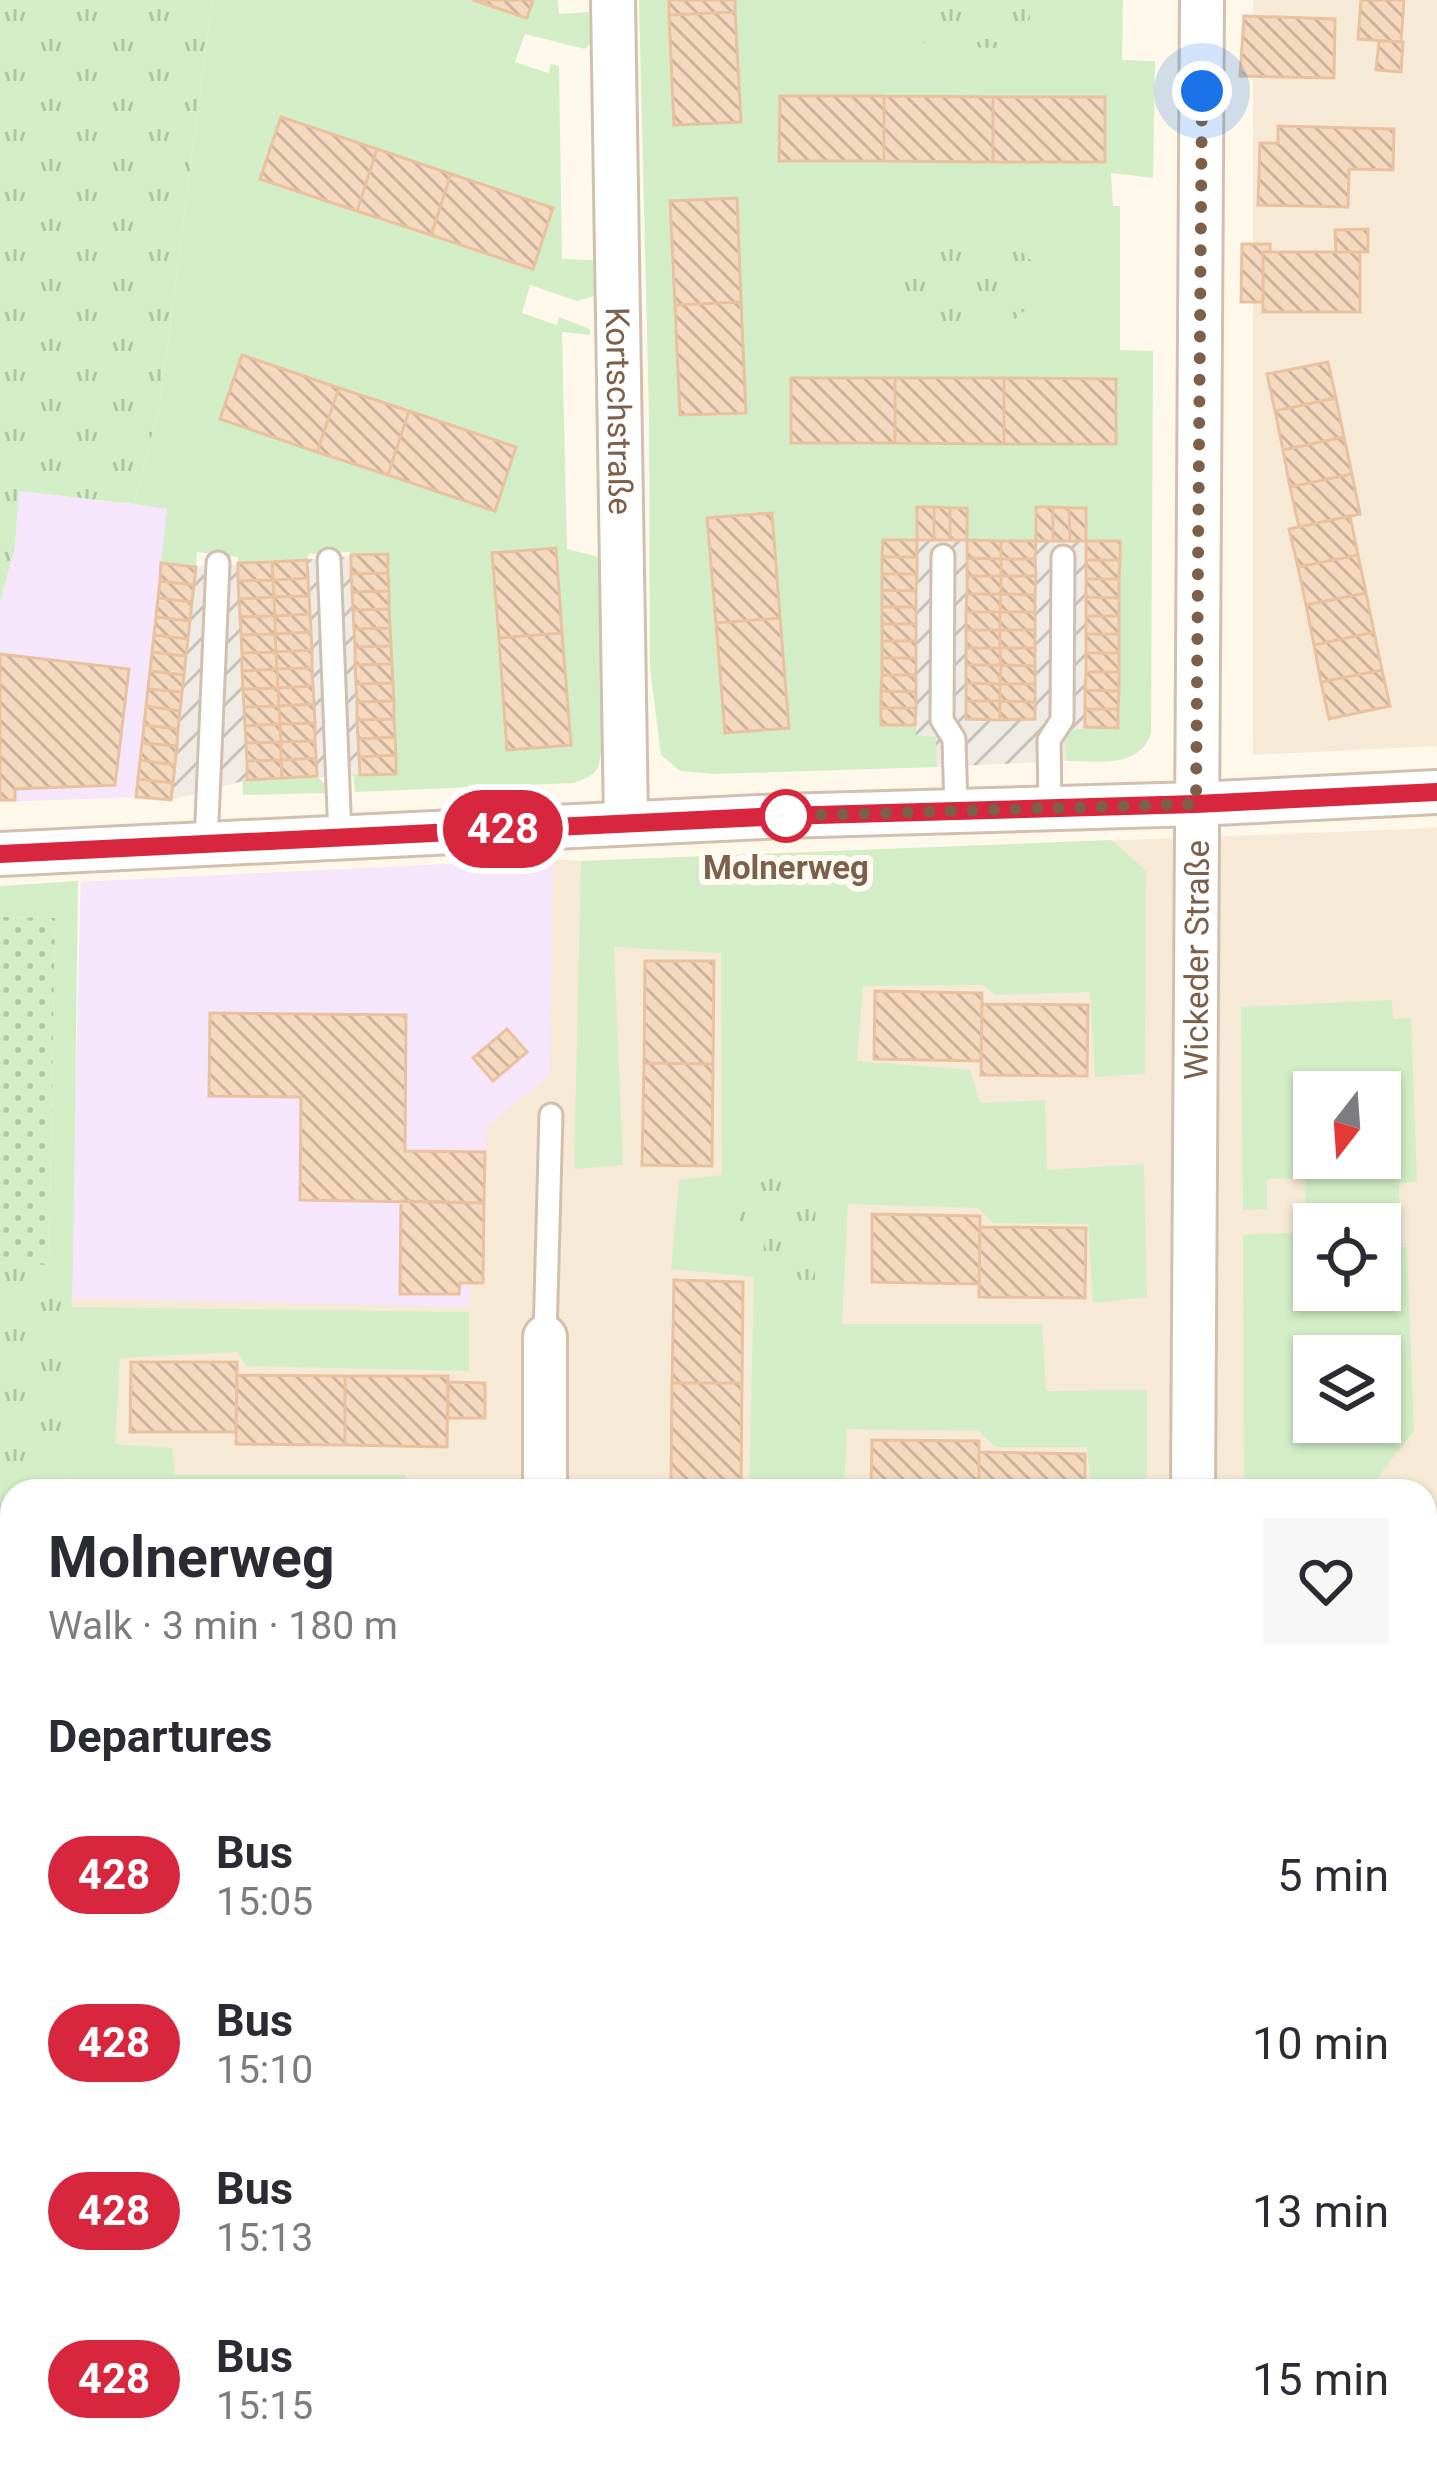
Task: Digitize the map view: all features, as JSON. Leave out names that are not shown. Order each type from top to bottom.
[{"type":"street","name":"Kortschstraße","points":[[613,0],[626,823]]},
{"type":"street","name":"Wickeder Straße","points":[[1193,1479],[1202,0]]},
{"type":"street","points":[[0,854],[626,823],[1437,792]]},
{"type":"street","points":[[544,1479],[545,1337]]},
{"type":"lane","points":[[943,556],[942,720],[954,739],[956,809]]},
{"type":"lane","points":[[1050,807],[1048,740],[1062,720],[1063,557]]},
{"type":"lane","points":[[329,560],[340,837]]},
{"type":"lane","points":[[206,844],[218,562]]},
{"type":"lane","points":[[545,1337],[551,1114]]},
{"type":"shaded area","points":[[1253,0],[1437,0],[1437,746],[1253,755]]},
{"type":"shaded area","points":[[19,491],[167,508],[136,797],[0,802],[0,603],[15,546]]},
{"type":"shaded area","points":[[917,507],[1086,508],[1120,541],[1118,728],[1064,730],[1067,761],[937,767],[935,737],[915,735],[915,725],[881,725],[883,540]]},
{"type":"shaded area","points":[[388,554],[396,774],[247,780],[171,800],[137,797],[161,563],[196,567]]},
{"type":"shaded area","points":[[1437,828],[1437,1479],[65,1479],[81,882],[553,859]]},
{"type":"shaded area","points":[[553,859],[550,1075],[487,1126],[483,1283],[469,1283],[469,1307],[70,1298],[81,882]]},
{"type":"green space","points":[[0,0],[212,0],[160,404],[134,504],[19,491],[15,546],[0,603]]},
{"type":"green space","points":[[212,0],[558,0],[559,14],[589,12],[590,44],[585,49],[525,34],[515,62],[548,73],[551,64],[559,66],[562,259],[594,260],[595,296],[577,301],[530,285],[522,313],[557,325],[559,317],[590,329],[590,335],[562,332],[567,549],[599,557],[603,732],[597,769],[586,778],[573,783],[355,792],[353,774],[396,773],[387,555],[309,554],[307,560],[238,563],[238,557],[197,552],[196,567],[161,563],[167,509],[134,504],[160,404]]},
{"type":"green space","points":[[639,0],[1123,0],[1122,60],[1155,61],[1153,178],[1111,173],[1113,206],[1120,206],[1120,350],[1153,351],[1151,733],[1137,753],[1116,761],[1067,761],[1063,730],[1118,727],[1120,542],[1086,541],[1086,508],[1037,507],[1036,541],[967,540],[966,508],[918,507],[917,540],[883,541],[881,724],[915,725],[916,735],[936,737],[937,767],[713,774],[680,771],[661,755],[650,668]]},
{"type":"green space","points":[[899,0],[1030,0],[1030,19],[997,48],[927,46],[899,14]]},
{"type":"green space","points":[[927,239],[1007,239],[1035,264],[1035,301],[1003,330],[932,328],[904,296],[904,253]]},
{"type":"green space","points":[[317,776],[333,793],[243,795],[242,779]]},
{"type":"green space","points":[[1112,840],[1146,871],[1145,1074],[1095,1077],[1090,992],[995,995],[984,985],[863,986],[857,1061],[970,1070],[980,1103],[1045,1100],[1047,1170],[1144,1164],[1147,1297],[1093,1303],[1088,1224],[993,1223],[978,1208],[848,1204],[842,1324],[1042,1324],[1046,1391],[1147,1390],[1147,1479],[1090,1479],[1087,1447],[996,1447],[978,1431],[847,1429],[845,1479],[749,1479],[754,1277],[671,1269],[679,1180],[722,1175],[721,953],[614,947],[623,1165],[574,1169],[581,861]]},
{"type":"green space","points":[[78,881],[73,1265],[49,1265],[55,918],[0,917],[0,886]]},
{"type":"green space","points":[[0,917],[55,918],[49,1265],[0,1262]]},
{"type":"green space","points":[[1392,1000],[1393,1019],[1411,1018],[1417,1182],[1399,1183],[1399,1203],[1306,1203],[1305,1179],[1401,1179],[1401,1071],[1293,1071],[1293,1178],[1267,1179],[1267,1209],[1243,1210],[1241,1007]]},
{"type":"green space","points":[[737,1177],[816,1178],[815,1280],[763,1279],[764,1237],[737,1237]]},
{"type":"green space","points":[[1293,1233],[1293,1311],[1401,1311],[1401,1247],[1407,1247],[1414,1431],[1377,1479],[1244,1479],[1243,1235]]},
{"type":"green space","points":[[0,1262],[73,1265],[65,1479],[0,1479]]},
{"type":"green space","points":[[70,1307],[469,1312],[469,1371],[246,1366],[238,1352],[120,1358],[115,1444],[172,1448],[175,1475],[406,1475],[406,1479],[65,1479]]},
{"type":"building","points":[[473,0],[533,0],[527,18]]},
{"type":"building","points":[[669,0],[735,0],[735,12],[669,15]]},
{"type":"building","points":[[1361,0],[1404,0],[1401,42],[1358,39]]},
{"type":"building","points":[[735,12],[741,122],[674,125],[669,15]]},
{"type":"building","points":[[1244,16],[1335,19],[1334,78],[1240,76]]},
{"type":"building","points":[[1379,41],[1403,42],[1401,72],[1376,70]]},
{"type":"building","points":[[780,96],[884,96],[884,161],[779,161]]},
{"type":"building","points":[[884,96],[993,97],[993,162],[884,161]]},
{"type":"building","points":[[993,97],[1105,97],[1105,162],[993,162]]},
{"type":"building","points":[[281,117],[377,149],[357,211],[260,179]]},
{"type":"building","points":[[1278,126],[1394,129],[1393,170],[1349,169],[1348,207],[1258,205],[1260,143],[1278,143]]},
{"type":"building","points":[[377,149],[451,174],[431,235],[357,211]]},
{"type":"building","points":[[451,174],[553,208],[533,269],[431,235]]},
{"type":"building","points":[[737,198],[741,302],[675,305],[670,201]]},
{"type":"building","points":[[1368,229],[1368,252],[1336,252],[1335,230]]},
{"type":"building","points":[[1242,244],[1270,244],[1270,252],[1263,252],[1263,302],[1241,302]]},
{"type":"building","points":[[1263,252],[1360,252],[1360,312],[1263,312]]},
{"type":"building","points":[[741,302],[746,413],[680,415],[675,305]]},
{"type":"building","points":[[242,355],[339,388],[317,452],[220,419]]},
{"type":"building","points":[[1328,362],[1336,398],[1275,411],[1267,374]]},
{"type":"building","points":[[791,378],[895,378],[895,443],[791,443]]},
{"type":"building","points":[[895,378],[1004,378],[1004,444],[895,443]]},
{"type":"building","points":[[1004,378],[1116,379],[1116,444],[1004,444]]},
{"type":"building","points":[[339,388],[409,411],[388,475],[317,452]]},
{"type":"building","points":[[1336,398],[1344,437],[1283,450],[1275,411]]},
{"type":"building","points":[[409,411],[516,447],[495,511],[388,475]]},
{"type":"building","points":[[1344,437],[1352,474],[1290,487],[1283,450]]},
{"type":"building","points":[[1352,474],[1360,514],[1299,527],[1290,487]]},
{"type":"building","points":[[917,507],[934,507],[934,540],[917,540]]},
{"type":"building","points":[[934,507],[950,508],[950,540],[934,540]]},
{"type":"building","points":[[1036,507],[1053,507],[1053,541],[1036,541]]},
{"type":"building","points":[[1053,507],[1069,508],[1070,541],[1053,541]]},
{"type":"building","points":[[950,508],[967,508],[967,540],[950,540]]},
{"type":"building","points":[[1069,508],[1086,508],[1086,541],[1070,541]]},
{"type":"building","points":[[772,513],[780,618],[716,623],[707,518]]},
{"type":"building","points":[[1350,516],[1358,555],[1298,567],[1289,529]]},
{"type":"building","points":[[883,540],[917,540],[917,557],[882,557]]},
{"type":"building","points":[[967,540],[1001,541],[1001,559],[967,558]]},
{"type":"building","points":[[1001,541],[1036,541],[1035,559],[1001,559]]},
{"type":"building","points":[[1086,541],[1120,541],[1120,560],[1086,560]]},
{"type":"building","points":[[556,548],[562,633],[499,638],[492,553]]},
{"type":"building","points":[[388,554],[388,573],[351,574],[351,555]]},
{"type":"building","points":[[1358,555],[1366,593],[1306,605],[1298,567]]},
{"type":"building","points":[[882,557],[917,557],[917,574],[882,574]]},
{"type":"building","points":[[967,558],[1001,559],[1001,576],[967,576]]},
{"type":"building","points":[[1001,559],[1035,559],[1036,576],[1001,576]]},
{"type":"building","points":[[307,560],[308,578],[273,580],[272,562]]},
{"type":"building","points":[[1086,560],[1120,560],[1119,579],[1086,579]]},
{"type":"building","points":[[272,562],[273,580],[238,581],[238,563]]},
{"type":"building","points":[[161,563],[196,567],[194,585],[160,581]]},
{"type":"building","points":[[388,573],[389,591],[352,592],[351,574]]},
{"type":"building","points":[[882,574],[917,574],[916,591],[882,590]]},
{"type":"building","points":[[967,576],[1001,576],[1001,594],[967,594]]},
{"type":"building","points":[[1001,576],[1036,576],[1035,595],[1001,594]]},
{"type":"building","points":[[308,578],[309,596],[274,597],[273,580]]},
{"type":"building","points":[[1086,579],[1119,579],[1119,598],[1086,597]]},
{"type":"building","points":[[273,580],[274,597],[239,599],[238,581]]},
{"type":"building","points":[[160,581],[194,585],[192,602],[158,598]]},
{"type":"building","points":[[882,590],[916,591],[916,607],[882,607]]},
{"type":"building","points":[[389,591],[389,609],[353,610],[352,592]]},
{"type":"building","points":[[1366,593],[1374,632],[1314,645],[1306,605]]},
{"type":"building","points":[[967,594],[1001,594],[1000,612],[966,612]]},
{"type":"building","points":[[1001,594],[1035,595],[1035,612],[1000,612]]},
{"type":"building","points":[[309,596],[310,614],[275,616],[274,597]]},
{"type":"building","points":[[274,597],[275,616],[240,617],[239,599]]},
{"type":"building","points":[[1086,597],[1119,598],[1119,616],[1086,616]]},
{"type":"building","points":[[158,598],[192,602],[190,621],[156,617]]},
{"type":"building","points":[[882,607],[916,607],[916,624],[882,624]]},
{"type":"building","points":[[389,609],[390,628],[354,629],[353,610]]},
{"type":"building","points":[[966,612],[1000,612],[1000,630],[966,630]]},
{"type":"building","points":[[1000,612],[1035,612],[1035,630],[1000,630]]},
{"type":"building","points":[[310,614],[311,632],[275,634],[275,616]]},
{"type":"building","points":[[275,616],[275,634],[241,635],[240,617]]},
{"type":"building","points":[[1086,616],[1119,616],[1119,634],[1086,634]]},
{"type":"building","points":[[156,617],[190,621],[188,639],[154,635]]},
{"type":"building","points":[[780,618],[789,728],[725,733],[716,623]]},
{"type":"building","points":[[882,624],[916,624],[916,641],[882,641]]},
{"type":"building","points":[[390,628],[391,646],[355,647],[354,629]]},
{"type":"building","points":[[966,630],[1000,630],[1000,648],[966,648]]},
{"type":"building","points":[[1000,630],[1035,630],[1035,648],[1000,648]]},
{"type":"building","points":[[311,632],[312,650],[276,652],[275,634]]},
{"type":"building","points":[[1374,632],[1382,670],[1321,682],[1314,645]]},
{"type":"building","points":[[562,633],[571,745],[507,750],[499,638]]},
{"type":"building","points":[[275,634],[276,652],[242,653],[241,635]]},
{"type":"building","points":[[1086,634],[1119,634],[1119,653],[1086,653]]},
{"type":"building","points":[[154,635],[188,639],[186,656],[152,652]]},
{"type":"building","points":[[882,641],[916,641],[916,658],[882,658]]},
{"type":"building","points":[[391,646],[392,664],[355,665],[355,647]]},
{"type":"building","points":[[966,648],[1000,648],[1001,665],[966,665]]},
{"type":"building","points":[[1000,648],[1035,648],[1035,666],[1001,665]]},
{"type":"building","points":[[312,650],[312,668],[277,669],[276,652]]},
{"type":"building","points":[[152,652],[186,656],[184,675],[150,671]]},
{"type":"building","points":[[276,652],[277,669],[242,671],[242,653]]},
{"type":"building","points":[[1086,653],[1119,653],[1119,672],[1086,672]]},
{"type":"building","points":[[0,654],[129,669],[115,785],[15,789],[15,800],[0,800]]},
{"type":"building","points":[[882,658],[916,658],[916,675],[882,675]]},
{"type":"building","points":[[392,664],[393,683],[356,684],[355,665]]},
{"type":"building","points":[[966,665],[1001,665],[1000,684],[966,683]]},
{"type":"building","points":[[1001,665],[1035,666],[1035,684],[1000,684]]},
{"type":"building","points":[[312,668],[313,686],[278,688],[277,669]]},
{"type":"building","points":[[277,669],[278,688],[243,689],[242,671]]},
{"type":"building","points":[[1382,670],[1390,706],[1329,719],[1321,682]]},
{"type":"building","points":[[150,671],[184,675],[182,692],[148,689]]},
{"type":"building","points":[[1086,672],[1119,672],[1119,691],[1085,690]]},
{"type":"building","points":[[882,675],[916,675],[916,692],[881,691]]},
{"type":"building","points":[[393,683],[394,701],[357,702],[356,684]]},
{"type":"building","points":[[966,683],[1000,684],[1000,701],[966,701]]},
{"type":"building","points":[[1000,684],[1035,684],[1035,702],[1000,701]]},
{"type":"building","points":[[313,686],[314,704],[279,706],[278,688]]},
{"type":"building","points":[[278,688],[279,706],[244,707],[243,689]]},
{"type":"building","points":[[148,689],[182,692],[180,711],[146,706]]},
{"type":"building","points":[[1085,690],[1119,691],[1118,709],[1085,709]]},
{"type":"building","points":[[881,691],[916,692],[916,708],[881,708]]},
{"type":"building","points":[[394,701],[394,719],[357,720],[357,702]]},
{"type":"building","points":[[966,701],[1000,701],[1000,720],[966,719]]},
{"type":"building","points":[[1000,701],[1035,702],[1035,719],[1000,720]]},
{"type":"building","points":[[314,704],[315,723],[280,724],[279,706]]},
{"type":"building","points":[[146,706],[180,711],[178,729],[144,725]]},
{"type":"building","points":[[279,706],[280,724],[245,726],[244,707]]},
{"type":"building","points":[[881,708],[916,708],[915,725],[881,725]]},
{"type":"building","points":[[1085,709],[1118,709],[1118,728],[1085,727]]},
{"type":"building","points":[[394,719],[395,737],[358,739],[357,720]]},
{"type":"building","points":[[315,723],[315,741],[281,742],[280,724]]},
{"type":"building","points":[[280,724],[281,742],[246,743],[245,726]]},
{"type":"building","points":[[144,725],[178,729],[177,746],[142,743]]},
{"type":"building","points":[[395,737],[396,755],[359,757],[358,739]]},
{"type":"building","points":[[315,741],[316,758],[281,760],[281,742]]},
{"type":"building","points":[[281,742],[281,760],[247,761],[246,743]]},
{"type":"building","points":[[142,743],[177,746],[175,765],[140,760]]},
{"type":"building","points":[[396,755],[396,774],[360,775],[359,757]]},
{"type":"building","points":[[316,758],[317,776],[282,778],[281,760]]},
{"type":"building","points":[[140,760],[175,765],[173,783],[138,779]]},
{"type":"building","points":[[281,760],[282,778],[247,780],[247,761]]},
{"type":"building","points":[[138,779],[173,783],[171,800],[136,797]]},
{"type":"building","points":[[645,961],[714,961],[713,1064],[644,1063]]},
{"type":"building","points":[[875,991],[982,993],[981,1061],[874,1059]]},
{"type":"building","points":[[982,1004],[1088,1005],[1087,1076],[981,1075]]},
{"type":"building","points":[[210,1013],[406,1015],[405,1151],[485,1152],[484,1203],[300,1200],[301,1097],[209,1096]]},
{"type":"building","points":[[507,1029],[527,1052],[493,1081],[473,1058]]},
{"type":"building","points":[[644,1063],[713,1064],[712,1166],[642,1165]]},
{"type":"building","points":[[401,1201],[484,1203],[483,1283],[460,1283],[459,1294],[400,1294]]},
{"type":"building","points":[[872,1214],[980,1216],[979,1284],[872,1282]]},
{"type":"building","points":[[980,1227],[1086,1228],[1085,1298],[979,1297]]},
{"type":"building","points":[[674,1280],[743,1282],[742,1383],[672,1383]]},
{"type":"building","points":[[131,1362],[237,1362],[236,1432],[130,1432]]},
{"type":"building","points":[[237,1375],[345,1376],[345,1445],[236,1444]]},
{"type":"building","points":[[345,1376],[448,1376],[447,1447],[345,1445]]},
{"type":"building","points":[[448,1382],[485,1383],[485,1418],[448,1418]]},
{"type":"building","points":[[672,1383],[742,1383],[741,1479],[671,1479]]},
{"type":"building","points":[[872,1440],[979,1441],[979,1479],[871,1479]]},
{"type":"building","points":[[979,1452],[1085,1454],[1085,1479],[979,1479]]},
{"type":"bus line","name":"428","points":[[0,854],[782,816],[1437,792]]},
{"type":"place","name":"Molnerweg","points":[[786,816]]},
{"type":"route","points":[[786,816],[782,816],[1196,804],[1202,91]]}]
